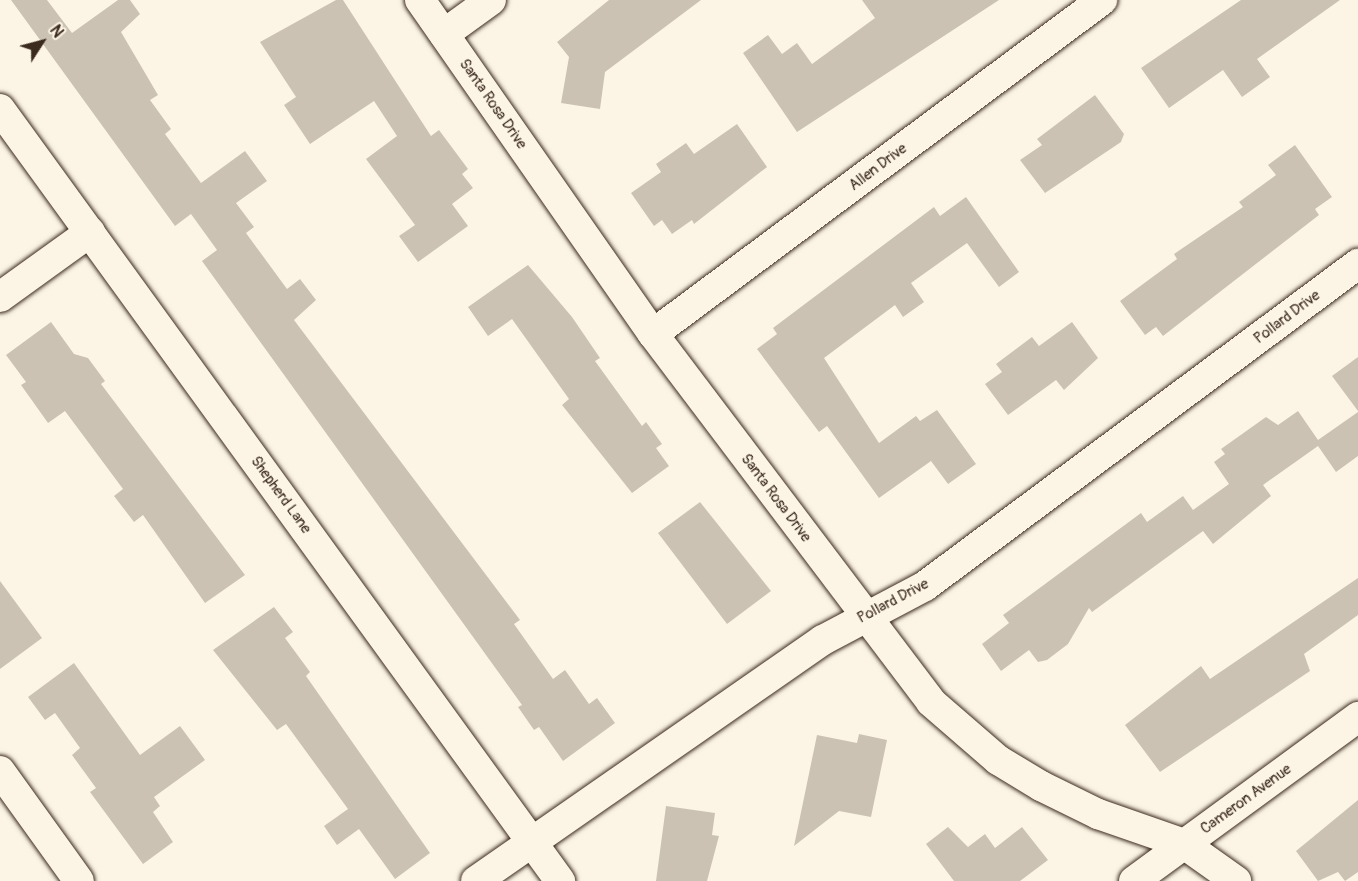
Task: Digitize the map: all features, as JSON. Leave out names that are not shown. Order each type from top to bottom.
[{"type":"street","name":"Santa Rosa Drive","points":[[420,0],[653,334],[931,702],[998,760],[1098,814],[1184,844],[1236,881]]},
{"type":"street","points":[[444,34],[491,0]]},
{"type":"street","name":"Allen Drive","points":[[653,334],[1102,0]]},
{"type":"street","name":"Shepherd Lane","points":[[0,110],[560,881]]},
{"type":"street","points":[[0,297],[90,232]]},
{"type":"street","name":"Pollard Drive","points":[[476,881],[532,840],[865,616],[925,586],[1358,264]]},
{"type":"street","name":"Cameron Avenue","points":[[1134,881],[1358,717]]},
{"type":"street","points":[[0,771],[79,881]]},
{"type":"building","points":[[11,0],[47,0],[72,33],[118,0],[130,0],[140,14],[121,32],[158,95],[150,100],[171,129],[165,134],[201,183],[245,151],[267,181],[236,203],[254,227],[246,233],[287,289],[300,279],[316,300],[294,320],[520,620],[514,624],[553,679],[565,670],[589,704],[597,698],[615,723],[563,761],[539,727],[534,730],[518,707],[522,705],[202,261],[217,250],[191,214],[175,226]]},
{"type":"building","points":[[336,0],[343,0],[431,136],[439,130],[468,169],[462,174],[473,188],[452,204],[468,226],[418,262],[399,236],[415,225],[366,159],[397,136],[374,101],[310,144],[284,105],[296,97],[260,42]]},
{"type":"building","points":[[609,0],[701,0],[605,72],[600,109],[561,103],[569,57],[557,42]]},
{"type":"building","points":[[862,0],[999,0],[797,132],[743,53],[768,35],[782,54],[797,43],[812,64],[875,18]]},
{"type":"building","points":[[1241,0],[1340,0],[1257,59],[1270,77],[1242,97],[1223,70],[1169,108],[1141,68]]},
{"type":"building","points":[[1095,95],[1124,134],[1121,142],[1045,193],[1020,160],[1042,145],[1037,139]]},
{"type":"building","points":[[737,124],[767,167],[694,224],[692,220],[672,234],[662,220],[654,226],[631,193],[661,172],[656,164],[686,143],[694,154]]},
{"type":"building","points":[[1295,145],[1332,197],[1315,209],[1319,215],[1163,336],[1156,327],[1145,335],[1120,301],[1177,259],[1174,254],[1243,207],[1239,202],[1276,175],[1268,165]]},
{"type":"building","points":[[966,197],[1019,272],[999,287],[967,243],[911,283],[924,302],[903,317],[895,305],[824,358],[879,443],[916,416],[920,421],[937,410],[976,464],[948,484],[931,461],[879,498],[827,426],[819,432],[757,349],[777,334],[773,328],[934,207],[940,216]]},
{"type":"building","points":[[528,265],[572,317],[600,358],[595,361],[642,426],[646,422],[662,444],[656,448],[669,466],[632,493],[562,405],[569,399],[512,319],[488,336],[468,307]]},
{"type":"building","points":[[51,322],[74,354],[88,358],[105,381],[101,384],[245,575],[205,603],[143,515],[134,522],[114,496],[123,489],[65,411],[48,423],[21,385],[26,382],[6,355]]},
{"type":"building","points":[[1072,322],[1098,358],[1064,390],[1056,380],[1008,415],[985,384],[1002,372],[996,364],[1032,337],[1039,346]]},
{"type":"building","points":[[1358,357],[1358,411],[1332,376]]},
{"type":"building","points":[[1298,411],[1318,440],[1358,412],[1358,456],[1336,472],[1318,446],[1263,485],[1271,496],[1213,544],[1203,531],[1092,612],[1089,608],[1068,644],[1047,660],[1038,662],[1029,650],[1001,671],[982,644],[1009,623],[1003,615],[1141,513],[1147,522],[1183,496],[1193,510],[1229,484],[1214,462],[1225,454],[1221,449],[1266,417],[1278,425]]},
{"type":"building","points":[[700,502],[771,591],[727,624],[658,533]]},
{"type":"building","points":[[1358,578],[1358,615],[1304,654],[1310,671],[1160,772],[1125,725],[1201,666],[1210,679]]},
{"type":"building","points":[[0,581],[42,638],[0,669]]},
{"type":"building","points":[[274,607],[293,632],[285,638],[310,672],[306,676],[430,853],[395,879],[359,829],[337,845],[324,826],[348,809],[286,724],[277,730],[213,650]]},
{"type":"building","points":[[74,663],[140,755],[180,726],[205,760],[154,797],[160,806],[153,812],[173,842],[143,864],[90,792],[96,788],[72,755],[80,748],[55,713],[45,720],[28,697]]},
{"type":"building","points":[[859,734],[887,740],[871,817],[839,811],[794,846],[817,735],[857,743]]},
{"type":"building","points":[[1358,800],[1358,872],[1345,881],[1338,872],[1318,881],[1296,851]]},
{"type":"building","points":[[666,806],[715,813],[712,835],[719,836],[707,881],[656,881]]},
{"type":"building","points":[[948,827],[968,847],[985,834],[995,848],[1022,827],[1048,860],[1020,881],[954,881],[926,844]]}]
